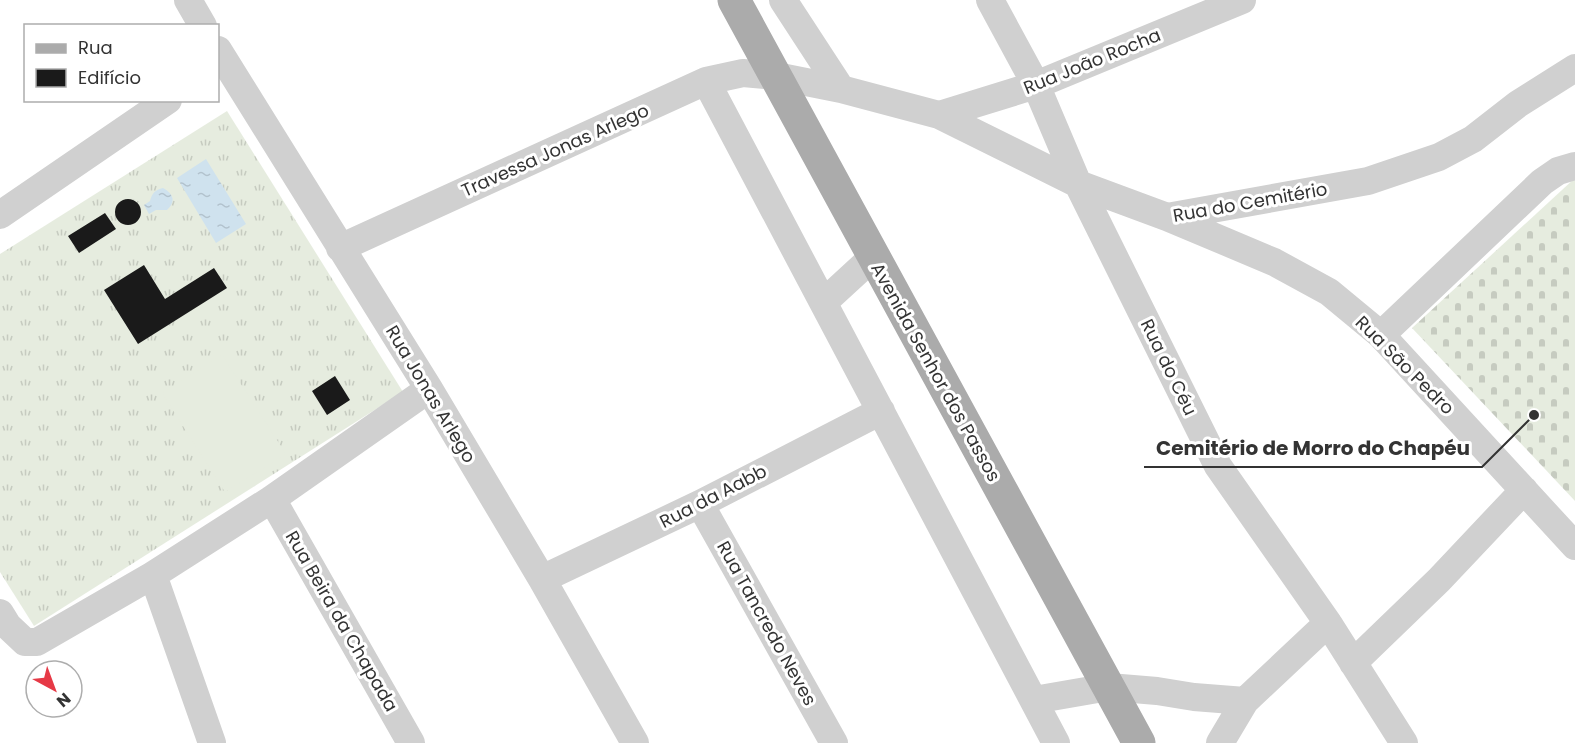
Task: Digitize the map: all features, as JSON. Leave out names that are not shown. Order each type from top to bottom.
[{"type":"main road","name":"Avenida Senhor dos Passos","points":[[734,0],[1139,743]]},
{"type":"street","points":[[188,0],[202,24]]},
{"type":"street","points":[[783,0],[841,89]]},
{"type":"street","name":"Rua do Céu","points":[[990,0],[1036,85],[1078,184],[1218,466],[1328,623],[1404,743]]},
{"type":"street","name":"Rua João Rocha","points":[[939,115],[1036,85],[1242,0]]},
{"type":"street","name":"Rua Jonas Arlego","points":[[220,59],[429,389],[542,579],[630,741]]},
{"type":"street","name":"Rua do Cemitério","points":[[776,76],[841,89],[939,115],[1078,184],[1167,217],[1368,182],[1439,157],[1473,140],[1518,104],[1575,68]]},
{"type":"street","name":"Travessa Jonas Arlego","points":[[340,248],[706,81],[743,73],[776,76]]},
{"type":"street","points":[[706,81],[1056,743]]},
{"type":"street","points":[[0,215],[165,102]]},
{"type":"street","points":[[1382,335],[1542,182],[1557,171],[1575,166]]},
{"type":"street","name":"Rua São Pedro","points":[[1167,217],[1274,262],[1329,292],[1382,335],[1575,546]]},
{"type":"street","points":[[824,302],[873,257]]},
{"type":"street","points":[[0,613],[8,626],[25,642],[37,642],[153,575],[272,499],[429,389]]},
{"type":"street","name":"Rua da Aabb","points":[[542,579],[700,504],[881,411]]},
{"type":"street","points":[[1353,663],[1439,580],[1524,490]]},
{"type":"street","name":"Rua Beira da Chapada","points":[[272,499],[411,743]]},
{"type":"street","name":"Rua Tancredo Neves","points":[[700,504],[834,743]]},
{"type":"street","points":[[153,575],[212,743]]},
{"type":"street","points":[[1220,743],[1245,701],[1328,623]]},
{"type":"street","points":[[1034,700],[1108,687],[1245,701]]},
{"type":"green space","points":[[227,111],[403,392],[34,626],[0,572],[0,254]]},
{"type":"green space","points":[[1575,178],[1575,501],[1412,328]]},
{"type":"green space","points":[[222,355],[286,454],[225,492],[162,393]]},
{"type":"water","points":[[206,159],[246,224],[216,243],[177,178]]},
{"type":"water","points":[[163,188],[173,198],[172,204],[167,210],[156,210],[149,214],[144,205],[150,201],[154,192]]},
{"type":"building","points":[[128,199],[137,203],[141,212],[137,221],[128,225],[119,221],[115,212],[119,203]]},
{"type":"building","points":[[105,213],[116,229],[79,253],[68,236]]},
{"type":"building","points":[[144,265],[165,299],[214,268],[227,288],[138,344],[104,290]]},
{"type":"building","points":[[335,376],[350,400],[327,415],[312,391]]},
{"type":"place","name":"Cemitério de Morro do Chapéu","points":[[1534,415]]}]
